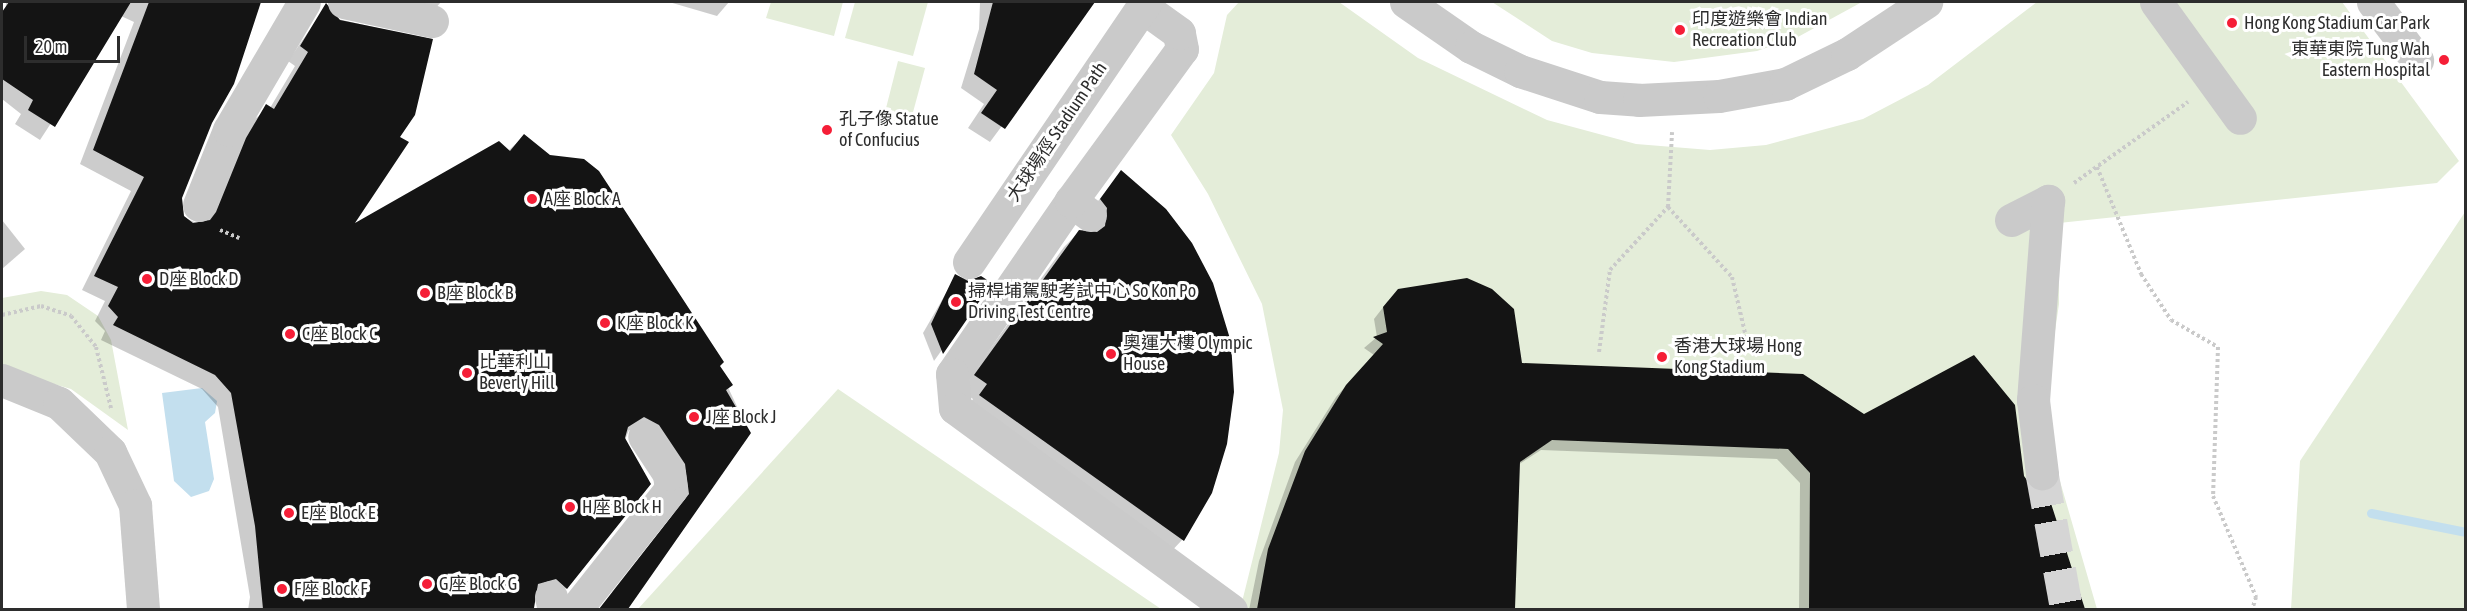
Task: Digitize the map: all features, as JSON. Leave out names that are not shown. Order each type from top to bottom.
[{"type":"street","points":[[199,205],[229,130],[304,2]]},
{"type":"street","points":[[344,2],[432,21]]},
{"type":"street","points":[[1406,2],[1472,47],[1520,71],[1600,97],[1639,100],[1719,96],[1785,84],[1847,54],[1926,2]]},
{"type":"street","points":[[2156,2],[2240,118]]},
{"type":"street","points":[[2373,2],[2417,60]]},
{"type":"street","points":[[1144,4],[1179,33],[1182,50],[1080,208],[952,374],[955,408],[1231,609]]},
{"type":"street","name":"大球場徑 Stadium Path","points":[[969,262],[1144,4]]},
{"type":"street","points":[[2010,220],[2049,201]]},
{"type":"street","points":[[2042,473],[2033,400],[2049,201]]},
{"type":"street","points":[[2,380],[59,403],[110,452],[137,515],[143,609]]},
{"type":"street","points":[[560,605],[671,489],[669,474],[644,436]]},
{"type":"path","points":[[2049,201],[2216,83]]},
{"type":"path","points":[[1599,352],[1610,270],[1668,207],[1672,131]]},
{"type":"path","points":[[2097,166],[2141,274],[2171,320],[2218,347],[2213,496],[2256,597],[2252,609]]},
{"type":"path","points":[[1668,207],[1732,277],[1749,350]]},
{"type":"path","points":[[2,315],[41,306],[71,316],[96,347],[111,412]]},
{"type":"green space","points":[[771,2],[843,2],[834,36],[766,18]]},
{"type":"green space","points":[[855,2],[928,2],[913,56],[845,38]]},
{"type":"green space","name":"香港大球場 Hong Kong Stadium","points":[[1239,2],[1339,2],[1418,58],[1547,120],[1636,144],[1710,150],[1766,145],[1863,119],[1928,85],[2037,2],[2342,2],[2459,161],[2437,183],[2059,223],[2059,304],[2042,419],[2097,609],[1240,610],[1279,453],[1283,410],[1262,304],[1208,194],[1171,135],[1214,73],[1227,15]]},
{"type":"green space","name":"印度遊樂會 Indian Recreation Club","points":[[1492,2],[1862,2],[1796,38],[1757,51],[1674,62],[1592,53],[1552,41]]},
{"type":"green space","points":[[898,61],[925,68],[909,127],[883,120]]},
{"type":"green space","points":[[2465,212],[2465,609],[2291,609],[2300,461]]},
{"type":"green space","points":[[41,291],[67,295],[98,316],[111,340],[128,430],[71,389],[2,369],[2,298]]},
{"type":"green space","points":[[838,389],[1161,609],[638,609]]},
{"type":"water","points":[[202,388],[217,401],[215,413],[205,422],[214,479],[209,491],[191,497],[174,481],[162,393]]},
{"type":"building","points":[[9,2],[131,2],[55,127],[28,110],[33,100],[2,79],[2,12]]},
{"type":"building","name":"比華利山 Beverly Hill","points":[[149,2],[261,2],[234,84],[212,123],[182,198],[184,216],[193,223],[210,220],[216,212],[246,138],[266,104],[274,109],[308,52],[300,46],[326,3],[340,20],[433,39],[415,115],[400,137],[409,142],[355,223],[499,141],[510,151],[524,134],[550,155],[584,159],[599,171],[724,362],[720,366],[733,385],[726,390],[751,433],[628,609],[599,609],[689,494],[685,464],[659,425],[644,417],[628,427],[625,438],[651,484],[567,589],[556,579],[538,584],[534,608],[263,609],[255,526],[231,393],[215,375],[113,325],[118,317],[108,306],[118,287],[94,276],[144,177],[93,150]]},
{"type":"building","points":[[993,2],[1095,2],[1005,129],[981,113],[997,90],[974,74]]},
{"type":"building","name":"奧運大樓 Olympic House","points":[[1121,170],[1166,209],[1192,243],[1213,283],[1231,342],[1234,392],[1227,444],[1212,493],[1184,541],[979,395],[987,384],[974,375],[1079,230],[1097,232],[1105,226],[1107,208],[1100,199]]},
{"type":"building","name":"掃桿埔駕駛考試中心 So Kon Po Driving Test Centre","points":[[955,274],[968,281],[981,276],[992,283],[943,354],[931,324]]},
{"type":"building","points":[[1467,278],[1492,289],[1514,309],[1522,363],[1803,374],[1864,414],[1974,355],[2015,405],[2024,476],[2034,490],[2047,491],[2085,609],[1809,609],[1810,473],[1788,449],[1552,440],[1520,462],[1515,609],[1257,609],[1268,549],[1305,451],[1346,385],[1383,344],[1373,337],[1387,332],[1383,307],[1398,289]]},
{"type":"waterway","points":[[2371,513],[2466,532]]},
{"type":"tunnel","points":[[2042,473],[2067,610]]},
{"type":"place","name":"Hong Kong Stadium Car Park","points":[[2232,23]]},
{"type":"place","name":"印度遊樂會 Indian Recreation Club","points":[[1680,30]]},
{"type":"place","name":"東華東院 Tung Wah Eastern Hospital","points":[[2444,60]]},
{"type":"place","name":"孔子像 Statue of Confucius","points":[[827,130]]},
{"type":"place","name":"A座 Block A","points":[[532,199]]},
{"type":"place","name":"D座 Block D","points":[[147,279]]},
{"type":"place","name":"B座 Block B","points":[[425,293]]},
{"type":"place","name":"掃桿埔駕駛考試中心 So Kon Po Driving Test Centre","points":[[956,302]]},
{"type":"place","name":"K座 Block K","points":[[605,323]]},
{"type":"place","name":"C座 Block C","points":[[290,334]]},
{"type":"place","name":"奧運大樓 Olympic House","points":[[1111,354]]},
{"type":"place","name":"香港大球場 Hong Kong Stadium","points":[[1662,357]]},
{"type":"place","name":"比華利山 Beverly Hill","points":[[467,373]]},
{"type":"place","name":"J座 Block J","points":[[694,417]]},
{"type":"place","name":"H座 Block H","points":[[570,507]]},
{"type":"place","name":"E座 Block E","points":[[289,513]]},
{"type":"place","name":"G座 Block G","points":[[427,584]]},
{"type":"place","name":"F座 Block F","points":[[282,589]]}]
